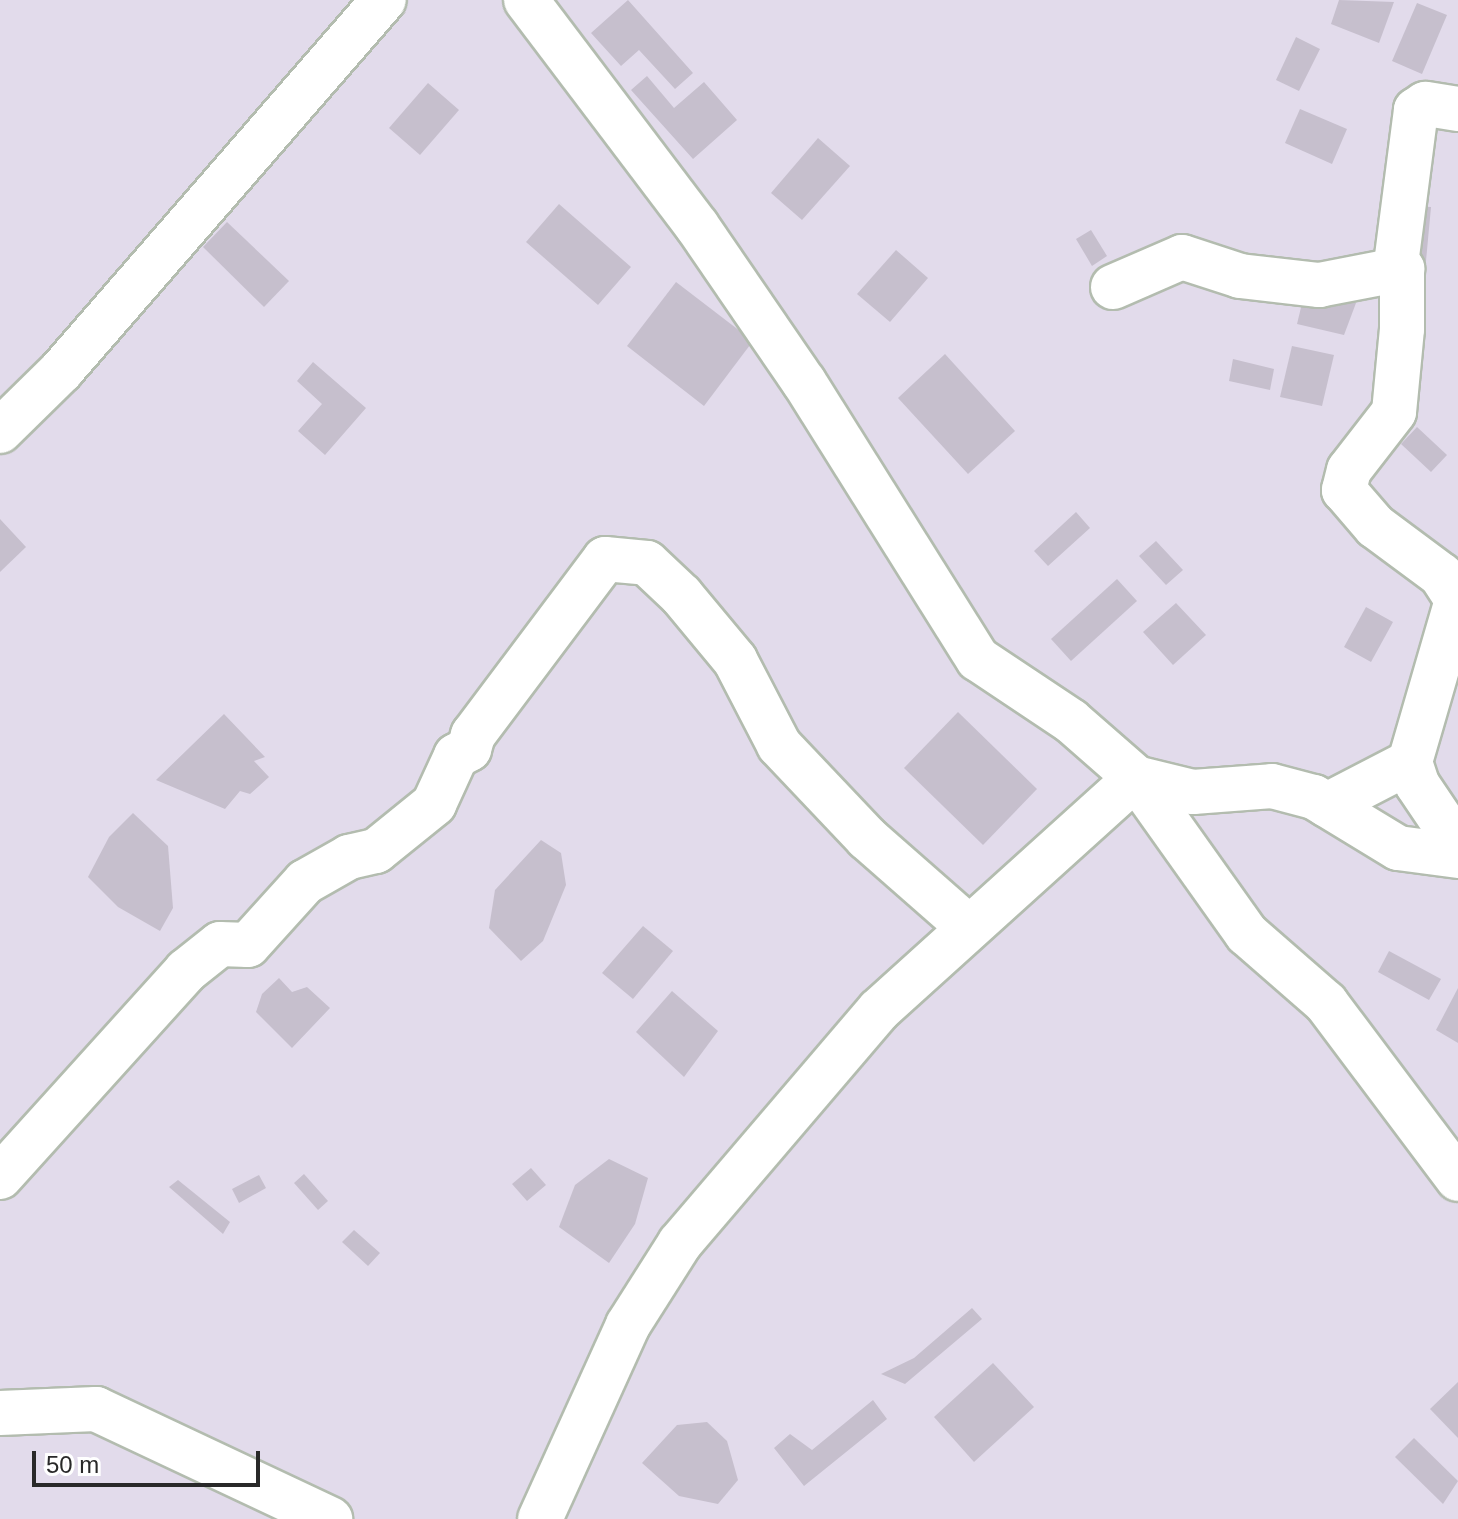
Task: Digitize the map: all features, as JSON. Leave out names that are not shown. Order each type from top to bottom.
[{"type":"street","points":[[0,431],[61,371],[112,306],[291,111],[347,17],[384,0]]},
{"type":"street","points":[[526,0],[697,226],[804,382],[978,659],[1071,721],[1136,778],[1247,934],[1326,1003],[1458,1179]]},
{"type":"street","points":[[1458,109],[1425,104],[1416,110],[1396,263],[1402,269],[1392,419],[1349,470],[1344,490],[1375,526],[1441,575],[1457,600],[1410,762],[1417,784],[1458,845]]},
{"type":"street","points":[[1113,287],[1182,257],[1240,276],[1319,285],[1402,269]]},
{"type":"street","points":[[0,1177],[186,971],[220,944],[248,945],[314,875],[376,851],[434,804],[456,756],[469,749],[473,735],[605,559],[647,563],[681,595],[735,660],[779,745],[867,838],[967,926]]},
{"type":"street","points":[[1327,805],[1410,762]]},
{"type":"street","points":[[1136,778],[1193,792],[1272,786],[1327,805],[1398,848],[1458,856]]},
{"type":"street","points":[[537,1517],[628,1325],[680,1243],[843,1049],[967,926],[1136,778]]},
{"type":"street","points":[[0,1413],[96,1409],[330,1519]]},
{"type":"building","points":[[628,0],[693,73],[675,89],[639,50],[621,66],[591,33]]},
{"type":"building","points":[[1339,0],[1394,2],[1379,43],[1331,24]]},
{"type":"building","points":[[1417,3],[1447,15],[1422,74],[1392,61]]},
{"type":"building","points":[[1296,37],[1320,49],[1299,91],[1276,80]]},
{"type":"building","points":[[647,76],[674,108],[704,82],[737,120],[693,159],[631,90]]},
{"type":"building","points":[[428,83],[459,110],[420,155],[389,128]]},
{"type":"building","points":[[1300,109],[1347,129],[1332,164],[1285,143]]},
{"type":"building","points":[[818,138],[850,166],[802,220],[771,193]]},
{"type":"building","points":[[559,204],[631,267],[598,305],[526,242]]},
{"type":"building","points":[[1411,206],[1431,207],[1426,261],[1407,259]]},
{"type":"building","points":[[227,222],[289,281],[264,307],[203,247]]},
{"type":"building","points":[[1091,230],[1107,256],[1092,266],[1076,239]]},
{"type":"building","points":[[896,250],[928,278],[890,322],[857,294]]},
{"type":"building","points":[[676,282],[753,341],[704,406],[627,346]]},
{"type":"building","points":[[1305,291],[1356,303],[1344,335],[1297,324]]},
{"type":"building","points":[[1292,346],[1334,355],[1322,406],[1280,397]]},
{"type":"building","points":[[945,354],[1015,431],[968,474],[898,398]]},
{"type":"building","points":[[1233,359],[1274,369],[1270,390],[1229,381]]},
{"type":"building","points":[[313,362],[366,408],[325,455],[298,431],[322,404],[297,381]]},
{"type":"building","points":[[1417,427],[1447,455],[1431,472],[1401,444]]},
{"type":"building","points":[[1076,512],[1090,528],[1048,566],[1034,551]]},
{"type":"building","points":[[0,519],[26,547],[0,572]]},
{"type":"building","points":[[1156,541],[1183,570],[1166,585],[1139,556]]},
{"type":"building","points":[[1117,579],[1137,601],[1071,661],[1051,639]]},
{"type":"building","points":[[1176,603],[1206,635],[1173,665],[1143,632]]},
{"type":"building","points":[[1366,607],[1393,622],[1371,662],[1344,647]]},
{"type":"building","points":[[958,712],[1037,789],[983,845],[904,768]]},
{"type":"building","points":[[224,714],[265,757],[254,761],[269,777],[250,794],[240,791],[225,809],[156,780]]},
{"type":"building","points":[[133,813],[168,846],[173,908],[160,931],[118,907],[88,877],[109,837]]},
{"type":"building","points":[[541,840],[561,853],[566,885],[543,941],[521,961],[489,928],[495,890]]},
{"type":"building","points":[[643,926],[673,951],[633,999],[602,973]]},
{"type":"building","points":[[1389,951],[1441,979],[1429,1000],[1378,972]]},
{"type":"building","points":[[279,978],[292,992],[307,987],[330,1008],[292,1048],[256,1012],[262,994]]},
{"type":"building","points":[[1458,988],[1458,1043],[1436,1030]]},
{"type":"building","points":[[672,991],[718,1031],[684,1077],[636,1032]]},
{"type":"building","points":[[609,1159],[648,1178],[635,1224],[609,1263],[559,1227],[575,1185]]},
{"type":"building","points":[[531,1168],[546,1185],[527,1201],[512,1184]]},
{"type":"building","points":[[304,1174],[328,1201],[318,1210],[294,1183]]},
{"type":"building","points":[[259,1175],[266,1188],[239,1203],[232,1189]]},
{"type":"building","points":[[178,1180],[230,1222],[223,1234],[169,1187]]},
{"type":"building","points":[[354,1230],[380,1253],[368,1266],[342,1242]]},
{"type":"building","points":[[972,1308],[982,1319],[905,1384],[881,1374],[914,1358]]},
{"type":"building","points":[[993,1363],[1034,1407],[974,1462],[934,1417]]},
{"type":"building","points":[[1458,1382],[1458,1438],[1430,1409]]},
{"type":"building","points":[[873,1400],[887,1419],[804,1486],[774,1448],[790,1434],[812,1450]]},
{"type":"building","points":[[707,1422],[727,1441],[738,1480],[718,1504],[679,1496],[642,1463],[677,1425]]},
{"type":"building","points":[[1414,1438],[1458,1481],[1443,1504],[1395,1457]]}]
